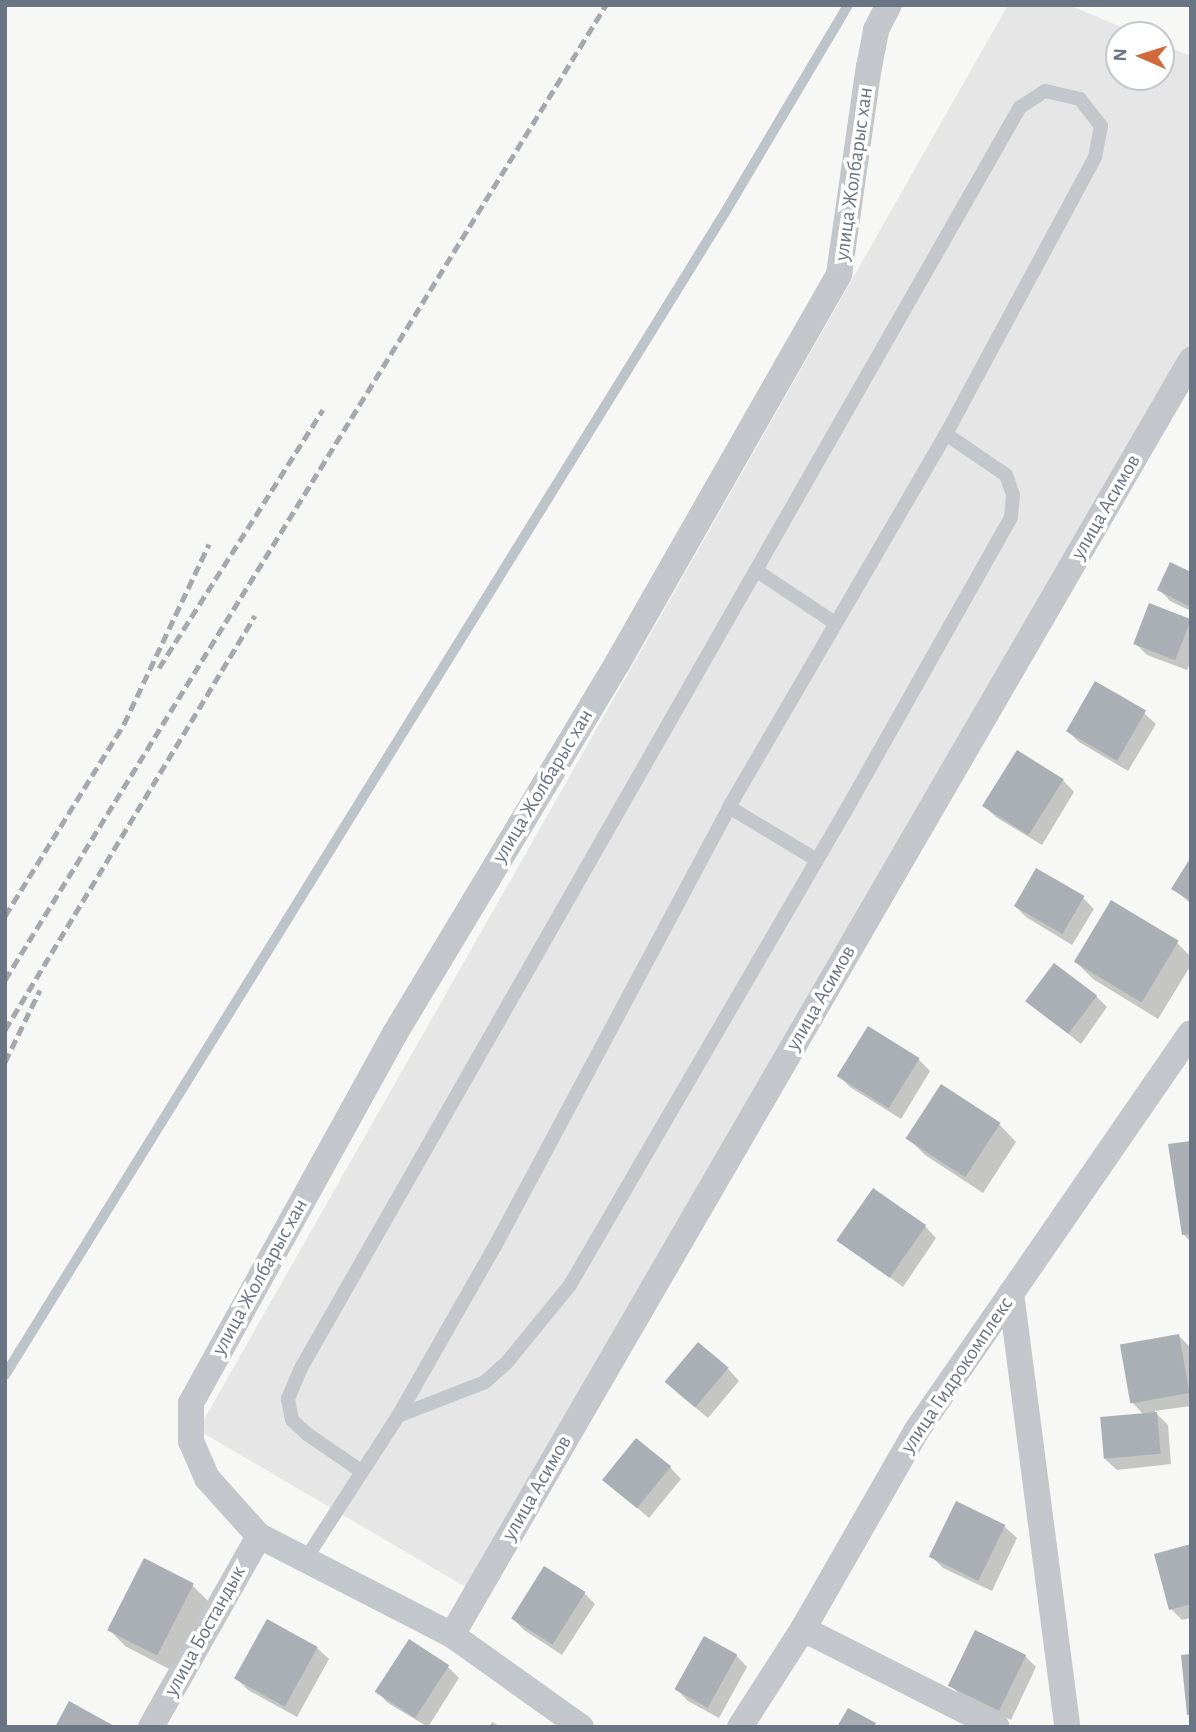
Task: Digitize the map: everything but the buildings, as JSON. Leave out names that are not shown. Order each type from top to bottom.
[{"type":"street","name":"улица Жолбарыс хан","points":[[258,1535],[207,1478],[191,1441],[191,1403],[394,1035],[625,650],[839,274],[869,67],[876,30],[889,5]]},
{"type":"street","name":"улица Асимов","points":[[452,1635],[1191,360]]},
{"type":"street","name":"улица Гидрокомплекс","points":[[740,1727],[803,1629],[917,1430],[1191,1033]]},
{"type":"street","points":[[1011,1293],[1067,1727]]},
{"type":"street","points":[[258,1535],[452,1635],[581,1727]]},
{"type":"street","name":"улица Бостандык","points":[[151,1727],[258,1535]]},
{"type":"street","points":[[803,1629],[998,1727]]},
{"type":"lane","points":[[305,1560],[398,1416],[494,1248],[729,807],[946,433],[1095,157],[1101,126],[1080,99],[1045,91],[1020,107],[301,1368],[288,1399],[292,1420],[307,1434],[362,1471]]},
{"type":"lane","points":[[398,1416],[485,1382],[508,1361],[570,1285],[817,860],[1011,517],[1013,495],[1006,475],[946,433]]},
{"type":"lane","points":[[757,571],[835,623]]},
{"type":"lane","points":[[729,807],[817,860]]},
{"type":"shaded area","points":[[1008,5],[1069,5],[1107,21],[1105,91],[1175,91],[1175,50],[1191,56],[1191,344],[474,1592],[198,1430]]},
{"type":"waterway","points":[[5,1375],[727,209],[848,5]]},
{"type":"railway","points":[[5,980],[606,5]]},
{"type":"railway","points":[[159,668],[323,410]]},
{"type":"railway","points":[[5,916],[124,724],[209,544]]},
{"type":"railway","points":[[5,1030],[255,616]]},
{"type":"railway","points":[[5,1062],[40,990]]}]
